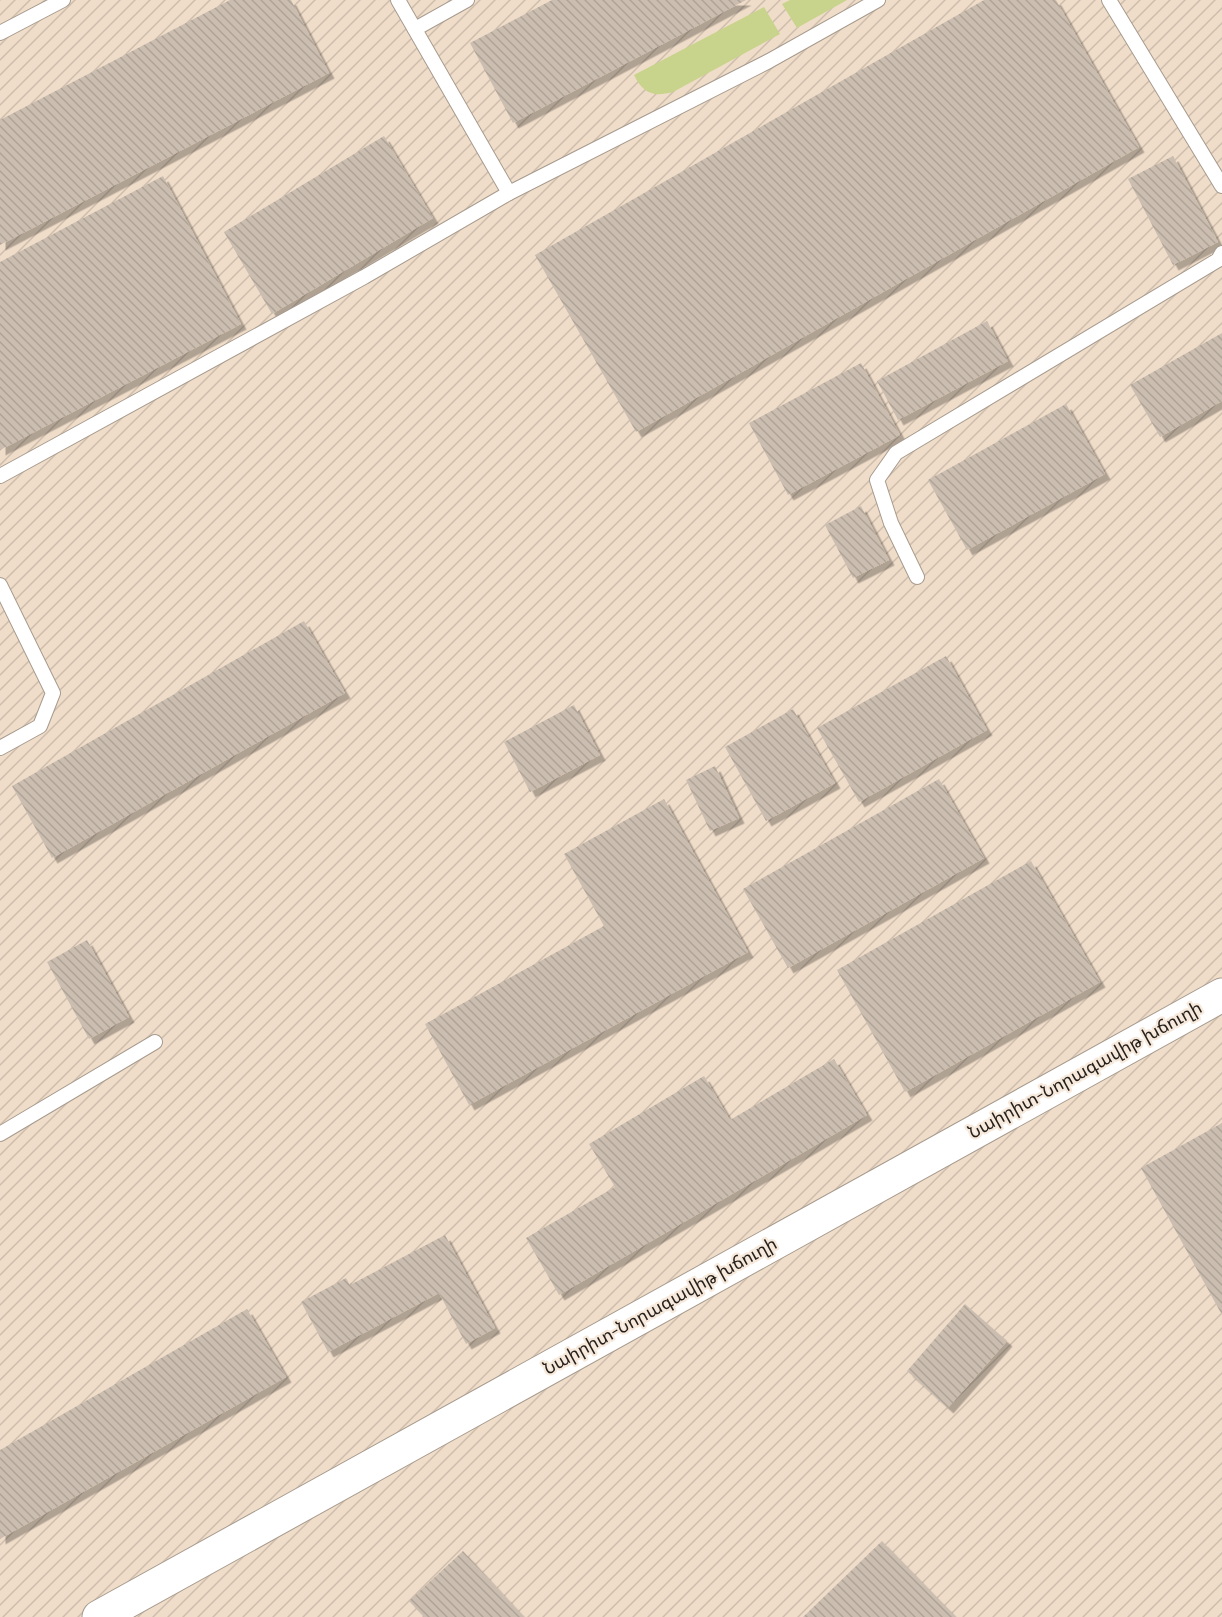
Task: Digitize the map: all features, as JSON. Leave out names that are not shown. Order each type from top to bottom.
[{"type":"street","name":"Նաիրիտ-Նորագավիթ խճուղի","points":[[99,1617],[1222,995]]},
{"type":"lane","points":[[0,33],[63,0]]},
{"type":"lane","points":[[398,0],[509,193]]},
{"type":"lane","points":[[415,29],[466,0]]},
{"type":"lane","points":[[0,476],[364,277],[509,193],[769,61],[878,0]]},
{"type":"lane","points":[[1109,0],[1222,186]]},
{"type":"lane","points":[[917,577],[891,523],[877,480],[896,453],[1218,260],[1222,253]]},
{"type":"lane","points":[[0,585],[53,693],[40,726],[0,748]]},
{"type":"lane","points":[[0,1134],[156,1042]]},
{"type":"shaded area","points":[[0,0],[1222,0],[1222,1617],[0,1617]]},
{"type":"green space","points":[[790,0],[847,0],[797,28],[782,4]]},
{"type":"green space","points":[[764,7],[780,34],[673,92],[655,94],[645,90],[637,81],[634,75]]},
{"type":"building","points":[[230,0],[291,0],[329,73],[0,245],[0,120]]},
{"type":"building","points":[[552,0],[746,0],[513,123],[470,43]]},
{"type":"building","points":[[984,0],[1056,0],[1139,147],[636,432],[535,255]]},
{"type":"building","points":[[384,136],[433,218],[272,314],[224,232]]},
{"type":"building","points":[[1173,156],[1218,242],[1173,265],[1128,179]]},
{"type":"building","points":[[163,176],[241,324],[0,450],[0,262]]},
{"type":"building","points":[[987,321],[1008,361],[898,420],[877,381]]},
{"type":"building","points":[[1222,333],[1222,401],[1160,437],[1130,385]]},
{"type":"building","points":[[861,363],[900,435],[788,495],[749,423]]},
{"type":"building","points":[[1066,404],[1105,474],[967,550],[928,480]]},
{"type":"building","points":[[861,506],[889,560],[853,578],[825,525]]},
{"type":"building","points":[[304,621],[345,693],[52,858],[12,786]]},
{"type":"building","points":[[946,656],[987,730],[859,802],[817,728]]},
{"type":"building","points":[[574,705],[600,755],[530,792],[504,742]]},
{"type":"building","points":[[793,709],[835,783],[766,821],[725,747]]},
{"type":"building","points":[[715,766],[739,818],[710,831],[686,780]]},
{"type":"building","points":[[939,779],[984,858],[788,968],[743,889]]},
{"type":"building","points":[[664,799],[748,952],[469,1105],[425,1024],[604,926],[564,854]]},
{"type":"building","points":[[1031,861],[1100,982],[905,1092],[837,970]]},
{"type":"building","points":[[87,940],[129,1017],[89,1039],[47,962]]},
{"type":"building","points":[[834,1059],[867,1115],[559,1295],[526,1238],[615,1187],[589,1144],[704,1076],[730,1120]]},
{"type":"building","points":[[1222,1123],[1222,1315],[1141,1168]]},
{"type":"building","points":[[445,1235],[495,1328],[466,1344],[439,1293],[328,1352],[301,1302],[346,1278],[350,1285]]},
{"type":"building","points":[[965,1304],[1007,1341],[948,1408],[907,1371]]},
{"type":"building","points":[[247,1309],[286,1377],[0,1539],[0,1450]]},
{"type":"building","points":[[882,1541],[956,1617],[803,1617]]},
{"type":"building","points":[[463,1551],[524,1617],[424,1617],[409,1601]]}]
